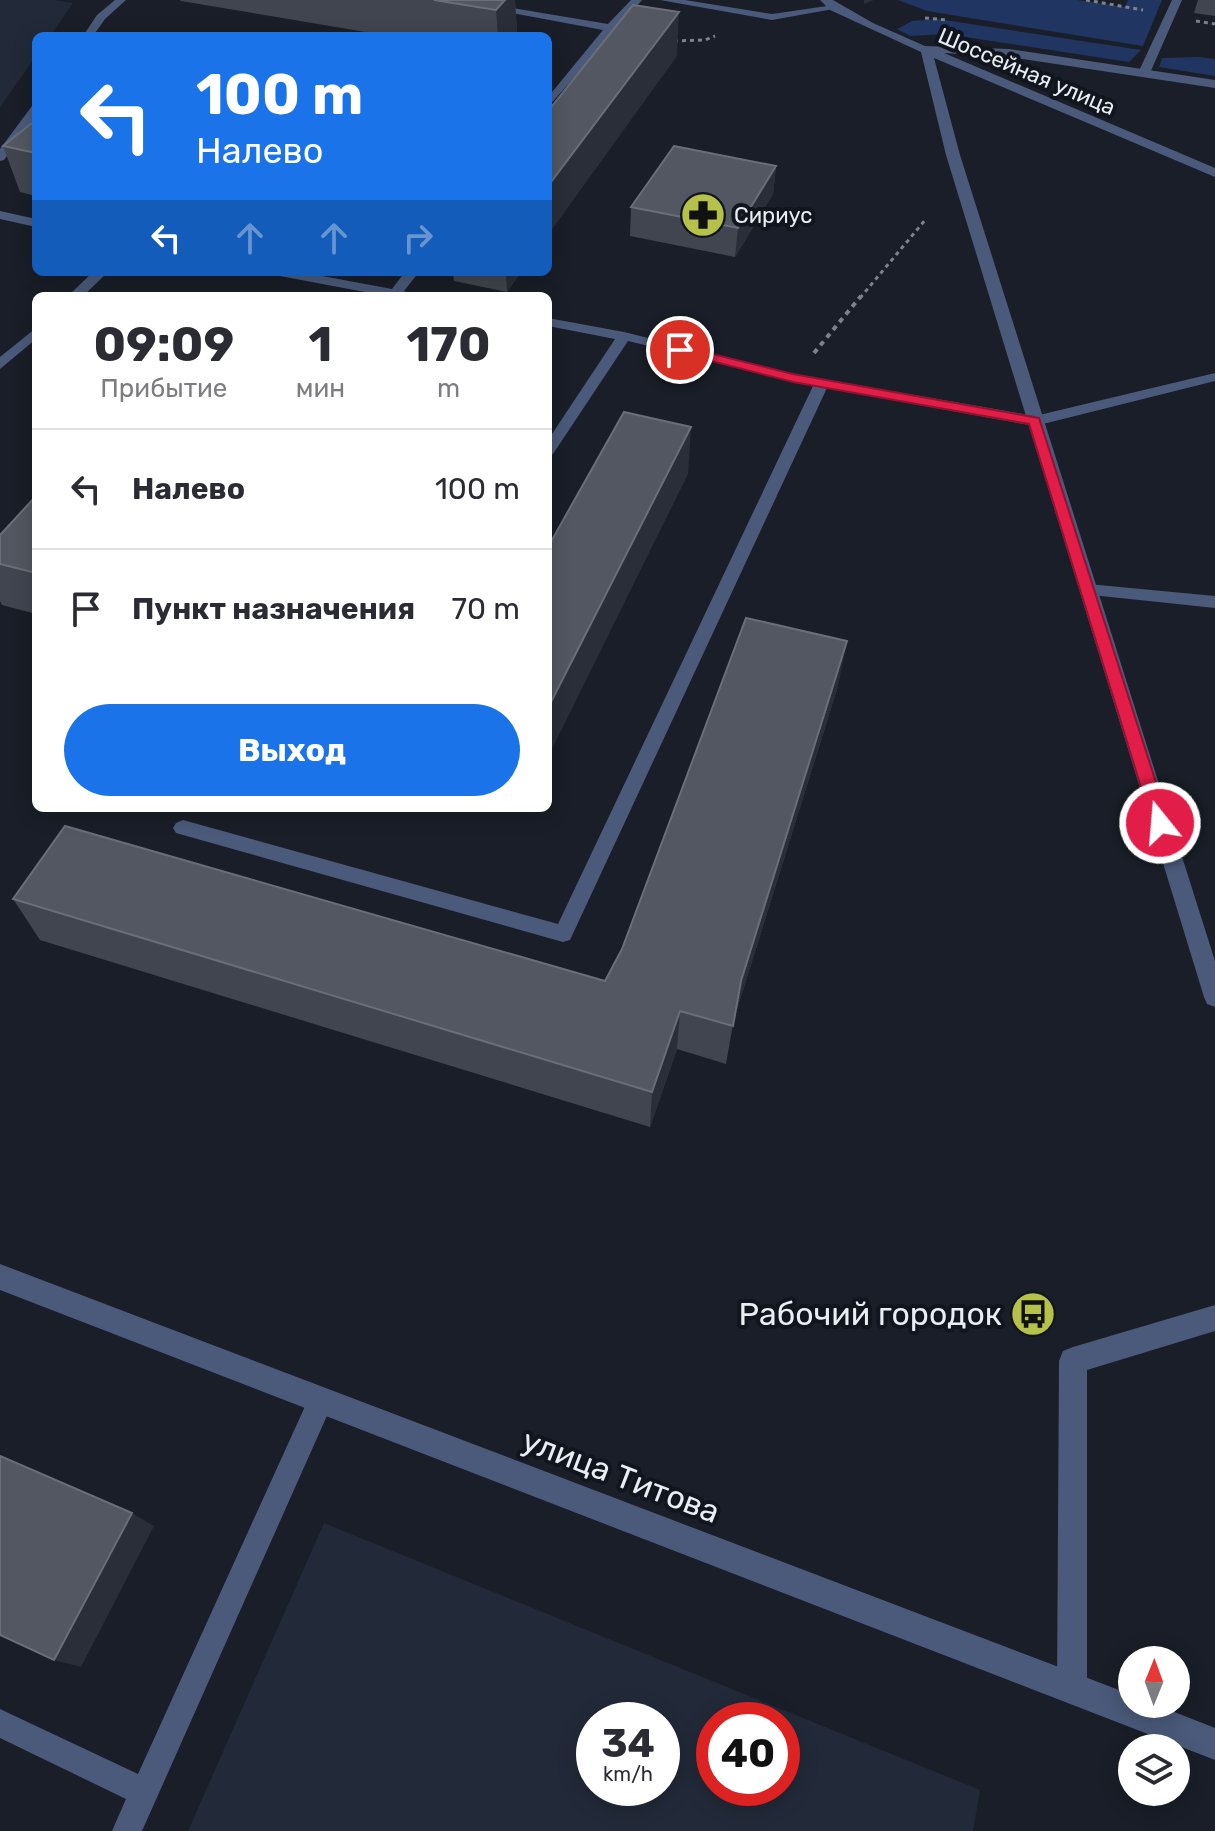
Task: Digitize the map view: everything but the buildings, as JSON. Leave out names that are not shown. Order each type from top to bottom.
[{"type":"street","name":"Шоссейная улица","points":[[830,4],[926,49],[1215,173]]},
{"type":"street","points":[[1215,84],[1009,53],[926,49],[953,155],[1215,997]]},
{"type":"street","name":"улица Титова","points":[[0,1277],[1215,1744]]},
{"type":"street","points":[[1072,1687],[1073,1361],[1215,1318]]},
{"type":"lane","points":[[91,32],[101,17],[121,0]]},
{"type":"lane","points":[[447,0],[610,28]]},
{"type":"lane","points":[[552,99],[637,0]]},
{"type":"lane","points":[[665,0],[772,17],[830,4]]},
{"type":"lane","points":[[1144,73],[1177,0]]},
{"type":"lane","points":[[0,157],[18,143],[32,116]]},
{"type":"lane","points":[[0,215],[32,222]]},
{"type":"lane","points":[[79,292],[97,276]]},
{"type":"lane","points":[[301,276],[383,292]]},
{"type":"lane","points":[[552,323],[624,336],[793,378],[1035,421],[1215,377]]},
{"type":"lane","points":[[0,365],[32,336]]},
{"type":"lane","points":[[552,445],[624,336]]},
{"type":"lane","points":[[183,828],[563,934],[822,383]]},
{"type":"lane","points":[[1088,590],[1215,602]]},
{"type":"lane","points":[[127,1831],[321,1400]]},
{"type":"lane","points":[[0,1723],[144,1792]]},
{"type":"path","points":[[1086,0],[1171,17]]},
{"type":"path","points":[[1126,6],[1129,0]]},
{"type":"path","points":[[674,41],[705,40],[750,20],[772,17]]},
{"type":"path","points":[[793,378],[926,219]]},
{"type":"shaded area","points":[[0,0],[73,3],[53,32],[32,32],[32,62],[0,107]]},
{"type":"shaded area","points":[[898,0],[1077,0],[1125,7],[1128,0],[1162,0],[1143,46],[927,11]]},
{"type":"shaded area","points":[[938,19],[1141,50],[1129,62],[945,34],[910,36],[897,29],[912,21]]},
{"type":"shaded area","points":[[1162,58],[1215,59],[1215,76],[1159,67]]},
{"type":"shaded area","points":[[324,1523],[764,1702],[696,1702],[696,1806],[800,1806],[800,1717],[980,1790],[973,1831],[188,1831]]},
{"type":"place","name":"Сириус","points":[[703,215]]},
{"type":"place","name":"Рабочий городок","points":[[1033,1314]]},
{"type":"route","points":[[680,350],[793,378],[1035,421],[1160,823]]}]
